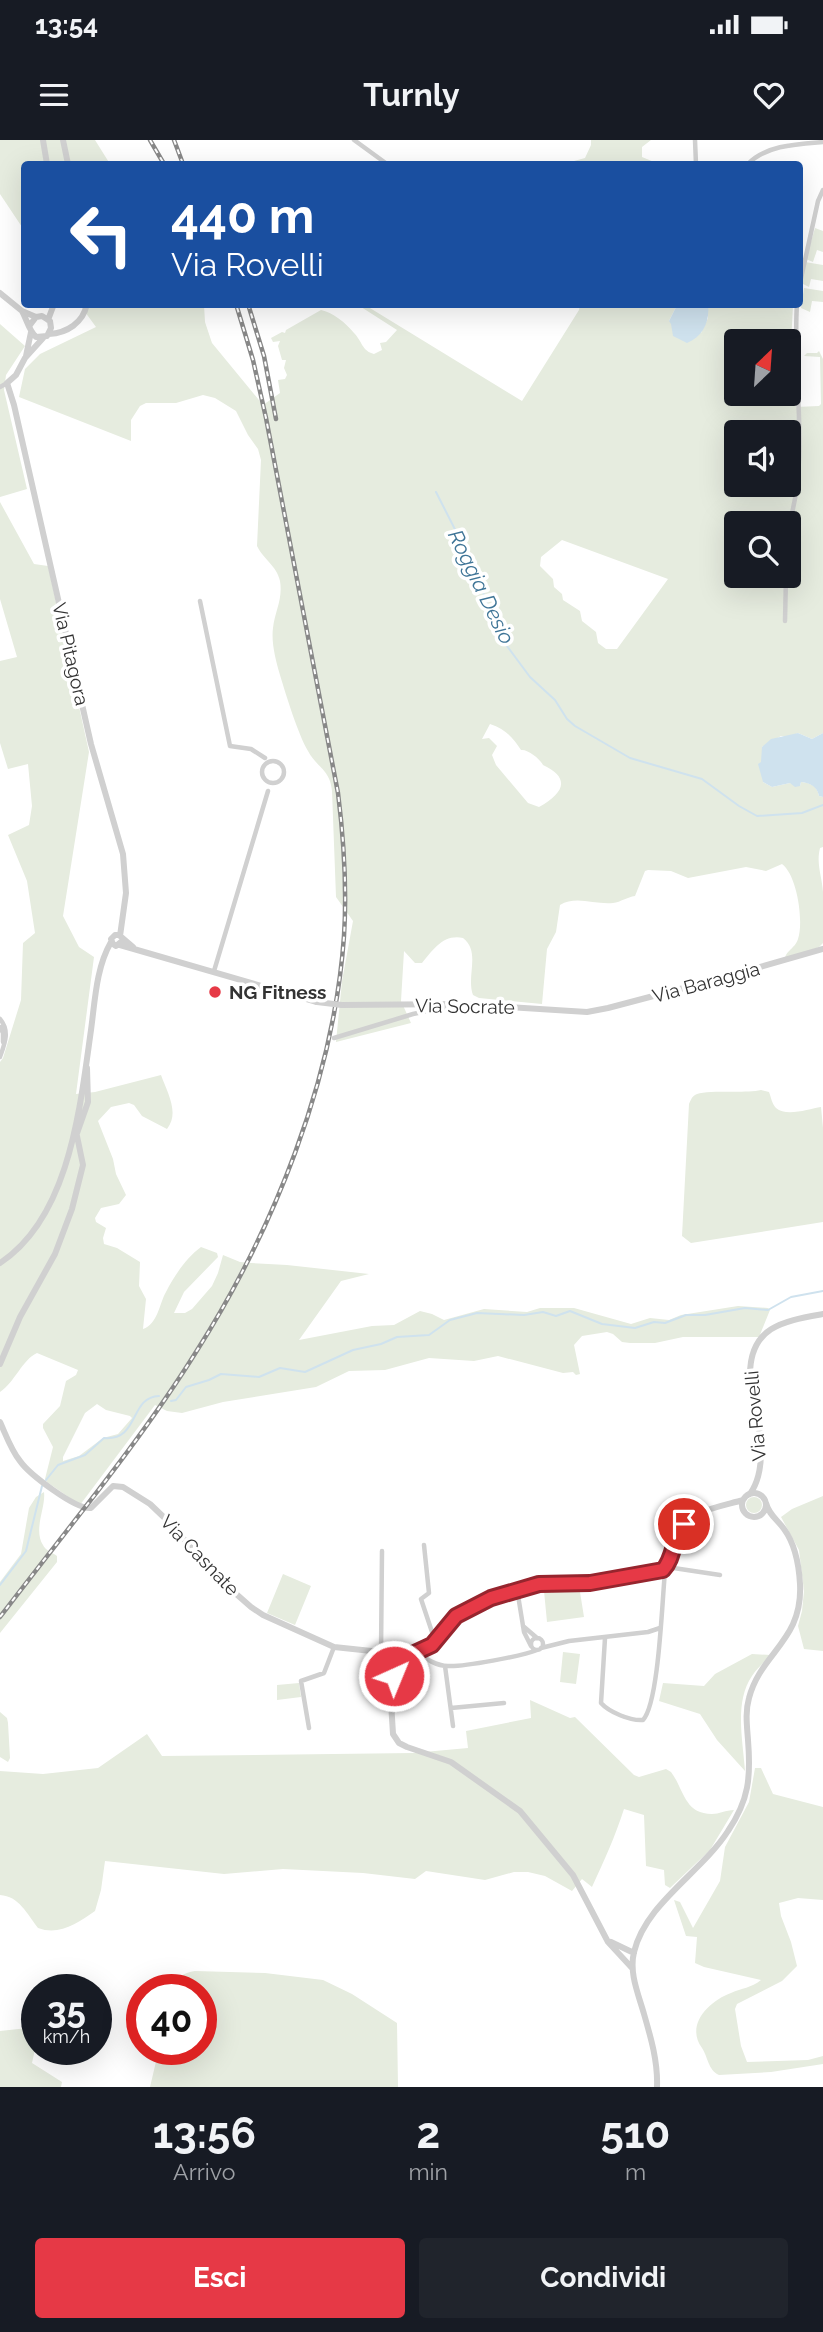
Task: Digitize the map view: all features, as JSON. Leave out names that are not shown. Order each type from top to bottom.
[{"type":"street","points":[[43,140],[46,161]]},
{"type":"street","points":[[63,140],[67,161]]},
{"type":"street","points":[[354,140],[383,161]]},
{"type":"street","points":[[695,140],[696,161]]},
{"type":"street","points":[[752,161],[772,149],[823,142]]},
{"type":"street","points":[[803,268],[818,201],[823,190]]},
{"type":"street","points":[[0,293],[22,311],[70,329]]},
{"type":"street","points":[[30,328],[44,320],[51,308]]},
{"type":"street","points":[[22,311],[36,337],[70,329],[82,319],[86,308]]},
{"type":"street","points":[[792,511],[797,488],[798,416],[794,336],[797,308]]},
{"type":"street","points":[[44,320],[46,336]]},
{"type":"street","points":[[11,399],[25,358],[30,328]]},
{"type":"street","points":[[25,358],[46,336]]},
{"type":"street","points":[[0,387],[20,369]]},
{"type":"street","name":"Via Pitagora","points":[[7,383],[91,744],[123,854],[126,893],[118,940],[102,966],[97,982],[87,1059],[69,1150]]},
{"type":"street","points":[[785,621],[786,588]]},
{"type":"street","points":[[118,940],[134,948],[214,971],[268,791],[282,778],[284,770],[281,765],[251,749],[230,746],[200,601]]},
{"type":"street","points":[[265,758],[263,776],[268,791]]},
{"type":"street","points":[[263,768],[267,763],[273,762]]},
{"type":"street","points":[[266,781],[275,783]]},
{"type":"street","name":"Via Baraggia","points":[[587,1012],[608,1009],[823,949]]},
{"type":"street","name":"Via Socrate","points":[[214,971],[317,1002],[342,1005],[459,1004],[587,1012]]},
{"type":"street","points":[[334,1038],[413,1014],[459,1004]]},
{"type":"street","points":[[0,1018],[6,1029],[0,1057]]},
{"type":"street","points":[[0,1027],[3,1046]]},
{"type":"street","name":"Via Pitagora","points":[[69,1150],[87,1108],[87,1059]]},
{"type":"street","points":[[80,1097],[86,1095],[88,1098]]},
{"type":"street","points":[[79,1105],[87,1108]]},
{"type":"street","points":[[0,1364],[20,1317],[55,1254],[72,1209],[83,1165],[77,1136]]},
{"type":"street","points":[[0,1263],[24,1243],[45,1215],[69,1150]]},
{"type":"street","name":"Via Rovelli","points":[[639,1935],[652,1915],[717,1847],[739,1813],[748,1789],[750,1757],[746,1713],[751,1691],[760,1672],[790,1632],[799,1609],[800,1584],[797,1561],[787,1534],[770,1514],[759,1493],[761,1453],[750,1375],[755,1347],[765,1334],[779,1324],[823,1314]]},
{"type":"street","name":"Via Casnate","points":[[0,1422],[20,1462],[48,1486],[77,1506],[87,1509],[113,1486],[123,1487],[135,1494],[158,1512],[209,1570],[262,1615],[334,1647],[381,1652],[404,1658]]},
{"type":"street","name":"Via Rovelli","points":[[750,1494],[758,1480]]},
{"type":"street","points":[[605,1638],[600,1698],[602,1706],[636,1720],[643,1720],[648,1714],[657,1670],[665,1568],[674,1538],[684,1524],[698,1514],[743,1500],[750,1494],[758,1494],[764,1500],[764,1511],[758,1517]]},
{"type":"street","points":[[743,1500],[743,1511]]},
{"type":"street","points":[[727,1504],[734,1505],[750,1516],[767,1517],[778,1522]]},
{"type":"street","points":[[424,1545],[429,1593],[421,1599],[435,1641]]},
{"type":"street","points":[[381,1652],[382,1551]]},
{"type":"street","points":[[632,1969],[613,1950],[573,1875],[520,1811],[452,1762],[407,1747],[396,1739],[393,1734],[390,1686],[404,1658],[435,1641],[462,1611],[491,1598],[553,1582],[590,1583],[665,1568],[720,1575]]},
{"type":"street","points":[[517,1590],[522,1625],[531,1646],[539,1649]]},
{"type":"street","points":[[522,1625],[539,1640],[551,1644]]},
{"type":"street","points":[[418,1652],[426,1660],[445,1666],[524,1654],[551,1644],[660,1628]]},
{"type":"street","points":[[531,1646],[531,1642],[539,1640]]},
{"type":"street","points":[[539,1640],[539,1649]]},
{"type":"street","points":[[309,1727],[301,1681],[324,1673],[334,1647]]},
{"type":"street","points":[[445,1666],[453,1726]]},
{"type":"street","points":[[451,1708],[504,1703]]},
{"type":"street","points":[[621,1946],[632,1942],[639,1935]]},
{"type":"street","points":[[639,1935],[632,1969],[658,2073],[657,2087]]},
{"type":"street","points":[[607,1939],[614,1945],[634,1953]]},
{"type":"street","points":[[621,1956],[634,1953]]},
{"type":"shaded area","points":[[0,140],[95,140],[108,161],[21,161],[21,226],[0,194]]},
{"type":"shaded area","points":[[591,140],[651,140],[642,147],[642,157],[652,161],[574,161],[585,158]]},
{"type":"shaded area","points":[[815,228],[823,231],[823,252],[817,250],[813,262],[806,259]]},
{"type":"shaded area","points":[[805,262],[823,265],[823,281],[811,279],[809,287],[803,284]]},
{"type":"shaded area","points":[[804,288],[823,291],[823,302],[812,301],[810,312],[801,308]]},
{"type":"shaded area","points":[[82,308],[204,308],[205,322],[212,343],[263,405],[280,393],[278,380],[285,379],[287,375],[284,368],[286,360],[282,360],[278,346],[280,341],[273,342],[271,338],[285,333],[321,310],[343,322],[367,351],[374,354],[382,350],[380,343],[386,342],[397,330],[363,308],[370,308],[522,401],[579,308],[676,308],[669,321],[701,333],[708,318],[708,308],[793,308],[792,329],[724,329],[724,406],[819,406],[820,357],[804,356],[819,351],[823,359],[823,733],[812,739],[798,733],[789,737],[781,736],[762,747],[763,782],[772,787],[790,783],[800,786],[801,782],[807,783],[813,785],[819,796],[823,797],[823,847],[820,848],[819,859],[823,892],[823,943],[784,962],[798,939],[800,921],[792,878],[782,864],[766,871],[746,867],[688,878],[671,871],[648,870],[645,871],[635,896],[613,903],[579,900],[560,905],[556,932],[547,949],[542,1004],[479,998],[473,995],[471,950],[463,938],[450,938],[439,944],[422,963],[415,963],[404,951],[401,1001],[411,1023],[336,1042],[342,981],[353,921],[336,897],[331,784],[300,735],[274,652],[273,628],[281,587],[276,571],[257,546],[261,460],[258,449],[236,411],[215,398],[203,395],[176,403],[146,403],[140,406],[131,420],[131,441],[19,397],[25,369],[40,354],[96,327]],"holes":[[[562,540],[668,579],[617,649],[606,649],[598,643],[596,632],[582,621],[580,611],[563,600],[562,594],[554,587],[553,579],[540,566],[541,557]],[[490,724],[504,731],[521,750],[534,755],[558,775],[561,780],[559,791],[547,802],[539,807],[528,803],[496,765],[492,755],[497,746],[489,738],[482,739]]]},
{"type":"shaded area","points":[[0,324],[25,346],[6,375],[4,390],[27,489],[0,497]]},
{"type":"shaded area","points":[[0,502],[34,564],[48,566],[89,752],[63,916],[79,947],[94,957],[76,1094],[95,1092],[161,1075],[172,1109],[171,1123],[167,1129],[142,1116],[134,1105],[129,1103],[111,1107],[98,1121],[126,1195],[119,1204],[101,1208],[95,1218],[96,1222],[106,1228],[104,1244],[117,1248],[140,1262],[139,1286],[146,1299],[143,1329],[152,1323],[177,1273],[201,1247],[217,1253],[218,1257],[184,1292],[174,1313],[185,1313],[192,1309],[212,1286],[223,1255],[240,1262],[369,1274],[341,1281],[299,1340],[372,1326],[394,1325],[420,1311],[444,1320],[484,1309],[527,1312],[540,1308],[574,1308],[631,1324],[650,1318],[669,1320],[681,1315],[738,1306],[770,1310],[759,1337],[683,1337],[655,1343],[630,1343],[622,1342],[607,1332],[582,1336],[574,1345],[580,1374],[576,1375],[573,1372],[563,1373],[498,1356],[474,1361],[429,1358],[385,1370],[349,1371],[316,1387],[223,1402],[182,1413],[167,1411],[155,1405],[80,1505],[47,1482],[45,1479],[53,1447],[43,1424],[60,1406],[66,1381],[76,1375],[78,1370],[37,1353],[0,1392],[0,1062],[21,1000],[23,943],[35,933],[27,881],[8,835],[29,825],[32,806],[28,764],[8,769],[0,743],[0,661],[17,657],[0,599]],"holes":[[[97,1404],[106,1410],[132,1418],[118,1434],[103,1438],[79,1456],[63,1461],[85,1413]]]},
{"type":"shaded area","points":[[761,1090],[769,1092],[774,1105],[780,1111],[798,1112],[821,1107],[823,1222],[691,1243],[682,1236],[689,1104],[695,1095],[700,1093]]},
{"type":"shaded area","points":[[44,1492],[39,1525],[40,1539],[45,1548],[57,1556],[57,1562],[0,1633],[0,1582],[21,1554],[29,1508],[36,1497]]},
{"type":"shaded area","points":[[823,1496],[823,1651],[804,1649],[798,1626],[804,1591],[799,1550],[781,1517],[792,1509]]},
{"type":"shaded area","points":[[754,1497],[760,1499],[760,1511],[754,1513],[748,1511],[746,1505],[748,1499]]},
{"type":"shaded area","points":[[283,1574],[311,1586],[295,1625],[267,1613]]},
{"type":"shaded area","points":[[559,1589],[580,1592],[584,1617],[547,1622],[544,1591]]},
{"type":"shaded area","points":[[563,1652],[580,1654],[576,1684],[560,1682]]},
{"type":"shaded area","points":[[752,1654],[771,1655],[752,1676],[743,1698],[741,1722],[745,1771],[717,1740],[700,1714],[659,1701],[663,1683],[704,1686],[715,1674]]},
{"type":"shaded area","points":[[299,1683],[301,1697],[277,1700],[277,1685]]},
{"type":"shaded area","points":[[530,1700],[570,1718],[575,1717],[634,1775],[639,1777],[666,1769],[671,1772],[686,1799],[696,1810],[712,1814],[734,1810],[710,1850],[670,1888],[665,1885],[664,1870],[646,1866],[644,1815],[624,1809],[592,1887],[582,1879],[572,1891],[545,1876],[528,1872],[514,1872],[485,1880],[426,1871],[415,1879],[283,1869],[224,1874],[105,1861],[95,1911],[75,1924],[53,1930],[38,1928],[17,1902],[0,1895],[0,1771],[43,1774],[98,1768],[147,1734],[162,1756],[413,1753],[468,1748],[466,1731],[531,1718]]},
{"type":"shaded area","points":[[0,1712],[7,1718],[8,1723],[8,1762],[0,1757]]},
{"type":"shaded area","points":[[755,1768],[761,1768],[773,1794],[823,1807],[823,1900],[798,1898],[779,1903],[797,1966],[782,1981],[737,2004],[735,2009],[741,2046],[747,2062],[808,2060],[823,2056],[823,2064],[771,2072],[719,2075],[710,2067],[697,2039],[698,2023],[715,2002],[761,1980],[695,1963],[697,1937],[686,1936],[674,1900],[680,1902],[693,1928],[720,1881],[725,1847],[749,1802]]},
{"type":"shaded area","points":[[265,1973],[323,1980],[352,1994],[397,2023],[398,2087],[150,2087],[155,2065],[217,2065],[217,1974],[185,1974]]},
{"type":"shaded area","points":[[21,2029],[21,2065],[35,2065],[62,2082],[61,2087],[0,2087],[0,2031]]},
{"type":"water","points":[[676,308],[708,308],[704,328],[697,337],[687,343],[673,336],[669,321]]},
{"type":"water","points":[[798,733],[812,739],[823,733],[823,797],[819,796],[815,787],[807,783],[801,782],[800,786],[795,787],[790,783],[772,787],[763,782],[758,764],[761,762],[762,747],[771,739]]},
{"type":"waterway","name":"Roggia Desio","points":[[436,492],[468,555],[501,638],[530,677],[555,700],[575,726],[630,758],[702,779],[757,816],[802,813],[823,805]]},
{"type":"waterway","points":[[171,1401],[176,1400],[186,1387],[221,1374],[259,1377],[280,1368],[305,1372],[353,1350],[381,1344],[397,1337],[429,1335],[450,1320],[477,1313],[524,1315],[543,1312],[556,1316],[570,1311],[602,1324],[635,1328],[654,1322],[665,1323],[686,1315],[705,1315],[745,1308],[768,1310],[791,1297],[823,1291]]},
{"type":"waterway","points":[[46,1480],[58,1465],[85,1455],[104,1438],[124,1433],[143,1403],[159,1396]]},
{"type":"waterway","points":[[0,1585],[26,1551],[42,1486]]},
{"type":"railway","points":[[150,140],[162,161]]},
{"type":"railway","points":[[174,140],[182,161]]},
{"type":"railway","points":[[0,1617],[101,1487],[174,1387],[224,1305],[274,1205],[295,1153],[313,1099],[338,990],[345,900],[338,793],[266,418],[253,360],[237,308]]},
{"type":"railway","points":[[249,308],[264,356],[276,419]]},
{"type":"place","name":"NG Fitness","points":[[215,992]]},
{"type":"route","points":[[394,1676],[404,1658],[432,1645],[462,1611],[491,1598],[539,1584],[582,1584],[663,1570],[667,1567],[674,1538],[684,1524]]}]
